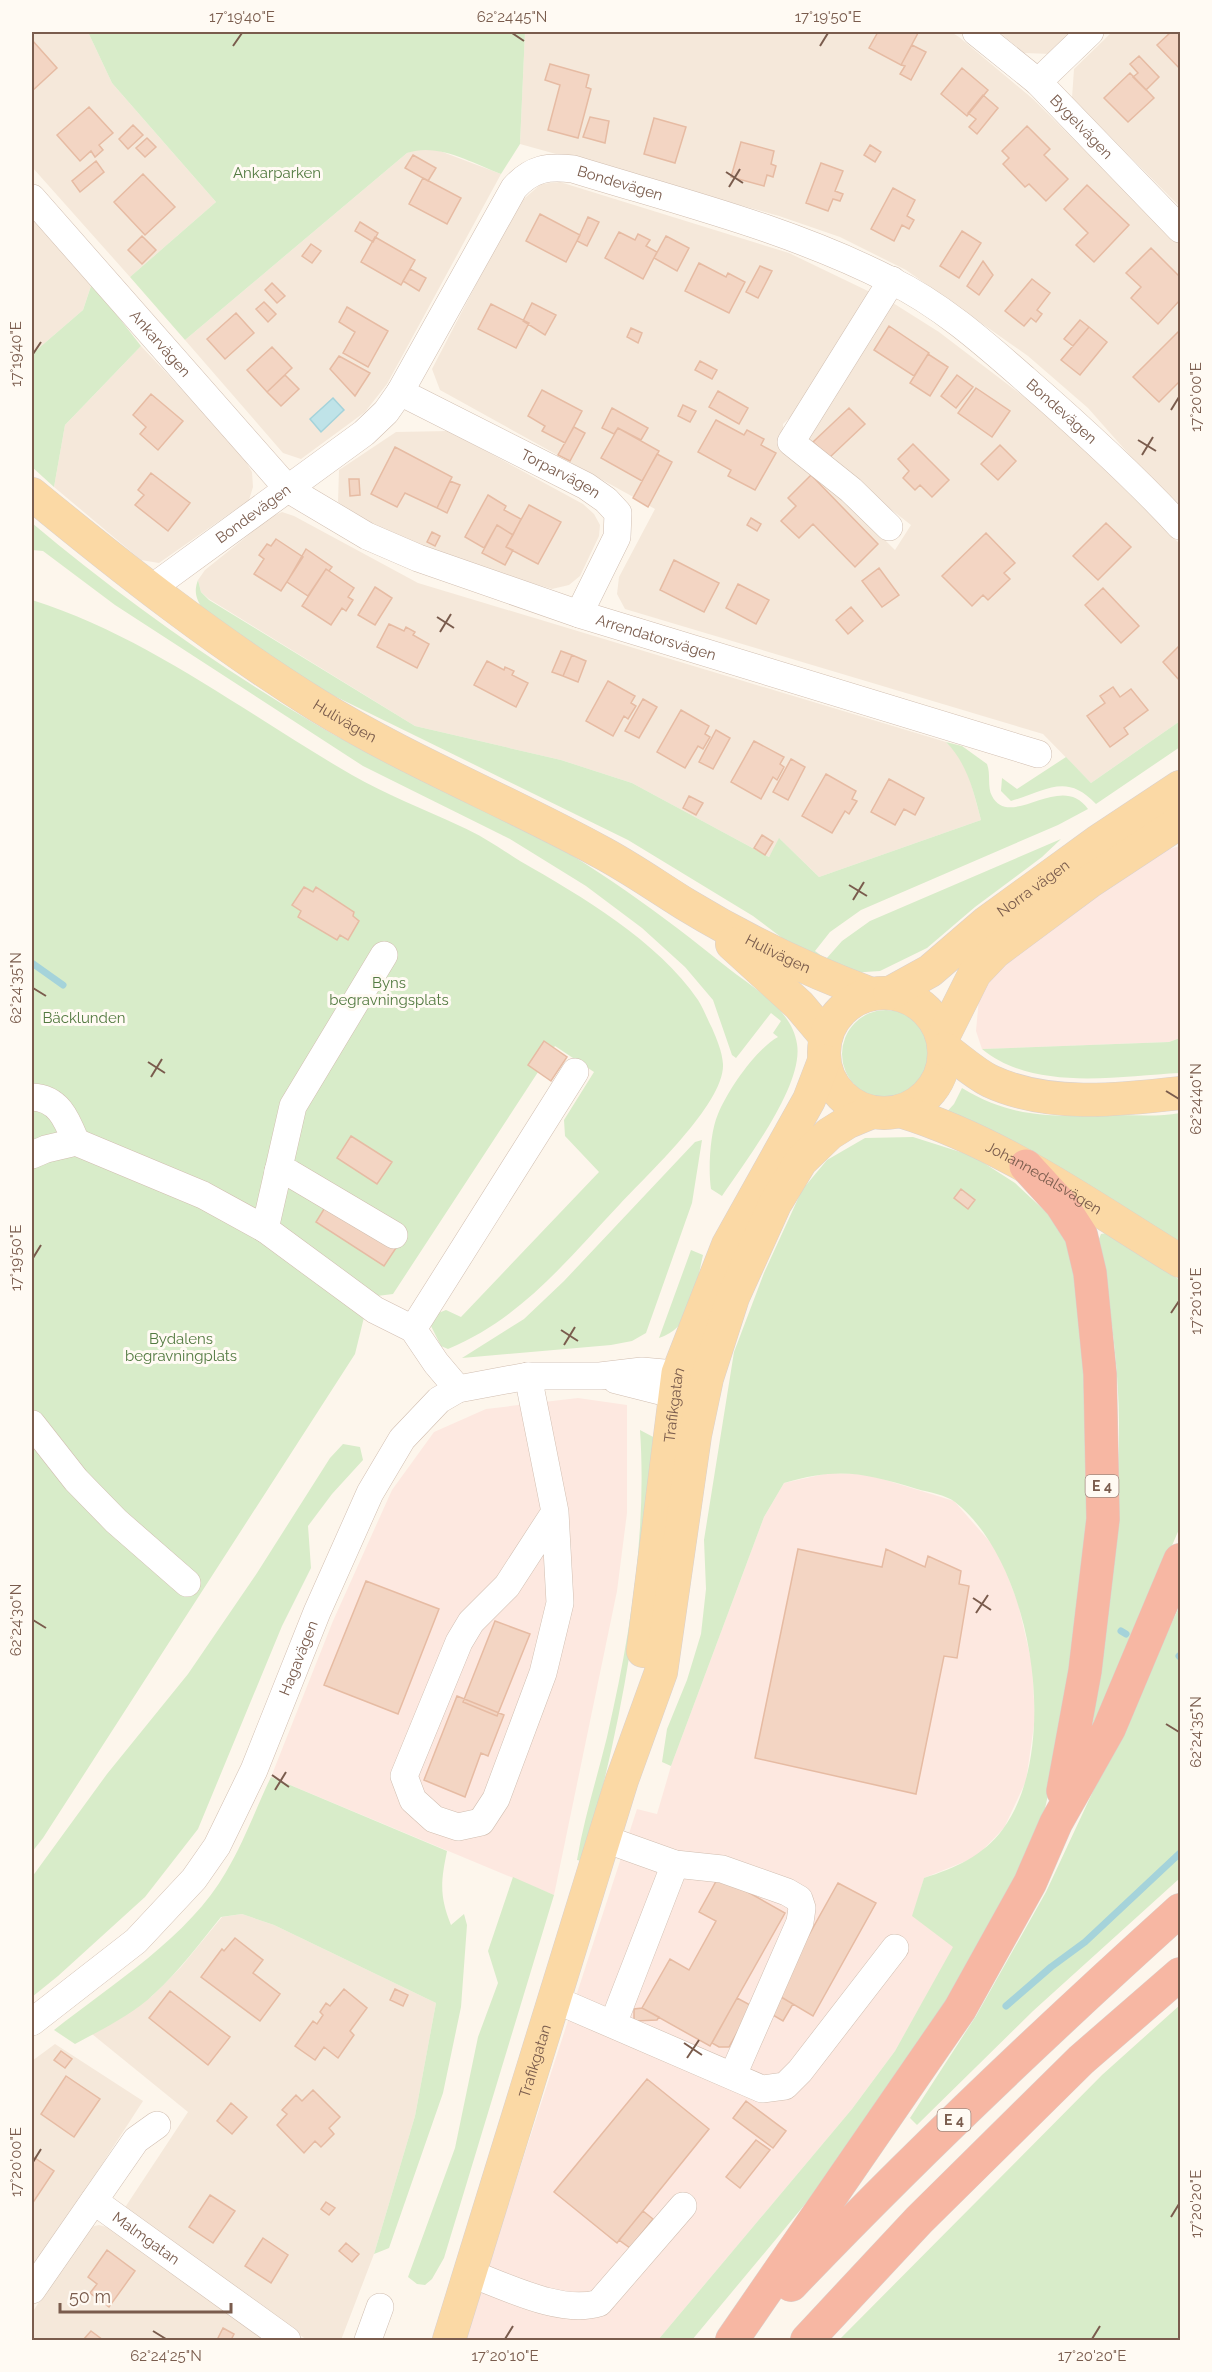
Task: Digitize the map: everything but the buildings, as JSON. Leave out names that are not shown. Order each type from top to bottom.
[{"type":"highway","name":"E 4","points":[[1026,1166],[1061,1204],[1081,1235],[1091,1283],[1100,1374],[1103,1519],[1096,1594],[1078,1719],[1056,1823]]},
{"type":"highway","name":"E 4","points":[[732,2340],[960,2009],[1030,1883],[1056,1823],[1109,1729],[1180,1560]]},
{"type":"highway","name":"E 4","points":[[738,2340],[894,2178],[1048,2029],[1180,1910]]},
{"type":"highway","points":[[807,2340],[919,2220],[1081,2060],[1180,1974]]},
{"type":"main road","name":"Hulivägen","points":[[32,494],[149,590],[318,705],[380,741],[542,820],[616,860],[687,905],[810,971],[881,993]]},
{"type":"main road","name":"Norra vägen","points":[[881,993],[930,971],[996,915],[1097,842],[1180,787]]},
{"type":"main road","name":"Norra vägen","points":[[944,1043],[975,973],[995,952],[1061,902],[1180,822]]},
{"type":"main road","name":"Hulivägen","points":[[687,905],[799,1005],[825,1049]]},
{"type":"main road","points":[[881,993],[920,1004],[939,1026],[944,1043],[944,1063],[936,1084],[917,1104],[886,1112],[849,1102],[834,1087],[825,1049],[836,1016],[844,1007],[881,993]]},
{"type":"main road","points":[[944,1043],[988,1080],[1017,1091],[1050,1097],[1101,1100],[1180,1093]]},
{"type":"main road","name":"Trafikgatan","points":[[448,2340],[556,2000],[622,1780],[691,1387],[728,1245],[782,1143],[809,1100],[825,1049]]},
{"type":"main road","name":"Trafikgatan","points":[[691,1387],[775,1204],[801,1161],[829,1134],[848,1122],[886,1112]]},
{"type":"main road","name":"Johannedalsvägen","points":[[886,1112],[944,1124],[984,1143],[1026,1166],[1180,1261]]},
{"type":"street","name":"Bygelvägen","points":[[976,32],[1038,82],[1180,229]]},
{"type":"street","points":[[1038,82],[1090,32]]},
{"type":"street","name":"Bondevägen","points":[[149,590],[364,433],[386,412],[400,392],[501,208],[524,177],[537,169],[551,167],[573,169],[790,235],[892,280],[951,318],[1005,362],[1110,452],[1180,526]]},
{"type":"street","name":"Ankarvägen","points":[[32,198],[288,489]]},
{"type":"street","points":[[889,527],[851,490],[790,442],[892,280]]},
{"type":"street","name":"Torparvägen","points":[[400,392],[586,486],[606,500],[618,513],[616,537],[579,614]]},
{"type":"street","name":"Arrendatorsvägen","points":[[288,489],[333,518],[408,554],[579,614],[1038,754]]},
{"type":"street","points":[[265,1229],[293,1106],[301,1089],[384,955]]},
{"type":"street","points":[[413,1329],[575,1072]]},
{"type":"street","points":[[32,1097],[41,1098],[56,1105],[67,1119],[76,1142]]},
{"type":"street","points":[[32,1155],[76,1142],[203,1195],[265,1229],[375,1310],[413,1329],[436,1363],[458,1389]]},
{"type":"street","points":[[278,1171],[291,1174],[394,1235]]},
{"type":"street","name":"Hagavägen","points":[[32,2022],[136,1941],[194,1879],[217,1846],[254,1770],[317,1612],[370,1493],[402,1439],[439,1401],[458,1389],[528,1376],[600,1376],[642,1371],[691,1387]]},
{"type":"street","points":[[528,1376],[555,1512],[560,1603],[543,1673],[496,1799],[482,1822],[458,1827],[434,1819],[412,1800],[404,1776],[459,1642],[471,1622],[507,1586],[555,1512]]},
{"type":"street","points":[[32,1424],[76,1480],[109,1514],[187,1583]]},
{"type":"street","points":[[604,1839],[675,1864],[723,1869],[787,1892],[799,1899],[802,1908],[800,1922],[733,2075]]},
{"type":"street","points":[[613,2024],[675,1864]]},
{"type":"street","points":[[556,2000],[762,2089],[785,2086],[800,2072],[895,1948]]},
{"type":"street","points":[[32,2290],[136,2140],[157,2125]]},
{"type":"street","name":"Malmgatan","points":[[94,2200],[287,2340]]},
{"type":"street","points":[[469,2273],[553,2303],[585,2308],[599,2303],[683,2206]]},
{"type":"street","points":[[368,2340],[380,2307]]},
{"type":"shaded area","points":[[32,32],[88,32],[112,83],[216,202],[130,277],[32,167]]},
{"type":"shaded area","points":[[525,32],[951,32],[959,37],[1033,99],[1180,245],[1180,512],[1088,408],[1028,356],[906,270],[840,237],[779,216],[520,144]]},
{"type":"shaded area","points":[[999,32],[1074,32],[1051,54],[1024,53]]},
{"type":"shaded area","points":[[1112,32],[1180,32],[1180,207],[1072,98],[1074,69]]},
{"type":"shaded area","points":[[420,148],[432,148],[501,174],[387,384],[365,412],[301,459],[283,453],[185,340],[407,153]]},
{"type":"shaded area","points":[[560,182],[789,253],[870,292],[814,396],[783,424],[784,449],[810,466],[895,550],[911,525],[806,443],[893,303],[939,332],[1057,422],[1180,544],[1180,721],[1091,783],[1043,734],[625,609],[617,594],[619,577],[655,509],[440,390],[432,369],[518,204],[541,184]]},
{"type":"shaded area","points":[[32,216],[92,283],[83,310],[32,354]]},
{"type":"shaded area","points":[[141,346],[239,450],[252,472],[253,487],[249,500],[159,563],[141,560],[54,487],[65,425]]},
{"type":"shaded area","points":[[449,431],[583,504],[594,514],[600,525],[599,536],[580,576],[569,585],[552,589],[437,555],[363,521],[338,502],[339,470],[396,432]]},
{"type":"shaded area","points":[[282,512],[294,516],[418,583],[946,742],[959,755],[968,772],[981,820],[819,877],[780,839],[769,857],[632,783],[561,760],[415,726],[201,592],[198,580],[205,570],[271,517]]},
{"type":"shaded area","points":[[1180,846],[1180,1038],[1169,1042],[982,1049],[976,1031],[979,998],[996,968],[1156,853]]},
{"type":"shaded area","points":[[578,1398],[627,1405],[627,1513],[617,1591],[554,1895],[271,1777],[333,1621],[392,1490],[434,1432],[486,1409]]},
{"type":"shaded area","points":[[829,1473],[866,1474],[954,1501],[998,1551],[1018,1603],[1032,1664],[1035,1718],[1026,1781],[1004,1828],[976,1857],[924,1878],[913,1916],[954,1947],[895,2051],[852,2109],[658,2340],[464,2340],[637,1809],[657,1814],[671,1766],[764,1517],[784,1483]]},
{"type":"shaded area","points":[[242,1914],[274,1925],[436,2003],[415,2116],[374,2254],[341,2340],[307,2340],[124,2209],[188,2112],[92,2034],[152,1996],[181,1967],[222,1917]]},
{"type":"shaded area","points":[[55,2044],[143,2101],[32,2272],[32,2061]]},
{"type":"shaded area","points":[[99,2225],[114,2229],[271,2340],[32,2340],[32,2313],[86,2228]]},
{"type":"green space","name":"Ankarparken","points":[[88,32],[525,32],[520,144],[501,174],[443,152],[419,150],[407,153],[185,340],[130,277],[216,202],[112,83]]},
{"type":"green space","points":[[92,283],[141,346],[65,425],[54,487],[32,467],[32,354],[83,310]]},
{"type":"green space","points":[[32,523],[134,604],[243,679],[341,739],[517,824],[573,856],[652,909],[770,1000],[788,1020],[794,1032],[797,1061],[791,1080],[771,1123],[722,1196],[711,1189],[710,1181],[710,1151],[715,1122],[728,1094],[752,1060],[778,1037],[773,1033],[781,1021],[771,1013],[736,1058],[732,1055],[713,1000],[685,967],[642,928],[586,886],[510,839],[363,766],[115,605],[43,551],[32,550]]},
{"type":"green space","points":[[198,580],[201,592],[209,600],[415,726],[561,760],[632,783],[769,857],[779,838],[819,877],[981,820],[965,769],[946,742],[962,746],[987,764],[992,796],[1000,805],[1011,807],[1064,795],[1077,799],[1088,809],[1058,825],[861,910],[830,932],[815,951],[826,959],[842,941],[870,921],[1061,839],[1042,857],[975,907],[927,948],[880,971],[850,973],[806,956],[753,916],[628,840],[314,686],[204,611],[196,596]]},
{"type":"green space","points":[[32,600],[116,634],[157,656],[352,775],[491,842],[593,905],[640,939],[681,979],[704,1010],[719,1046],[723,1064],[720,1080],[712,1098],[698,1118],[665,1157],[562,1266],[542,1286],[499,1321],[448,1349],[441,1346],[430,1324],[431,1316],[446,1310],[461,1317],[599,1172],[565,1136],[564,1120],[594,1072],[555,1046],[393,1294],[369,1297],[355,1354],[32,1852]]},
{"type":"green space","points":[[1180,721],[1180,747],[1096,804],[1085,794],[1065,786],[1045,789],[1011,801],[1001,791],[1002,778],[1017,789],[1066,757],[1091,783]]},
{"type":"green space","points":[[886,1010],[903,1014],[917,1023],[926,1037],[930,1054],[926,1071],[917,1085],[903,1094],[886,1098],[869,1094],[855,1085],[846,1071],[842,1054],[846,1037],[855,1023],[869,1014]]},
{"type":"green space","points":[[1180,1038],[1180,1073],[1104,1078],[1051,1076],[1026,1071],[1003,1062],[982,1049],[1169,1042]]},
{"type":"green space","points":[[962,1088],[1000,1106],[1036,1114],[1148,1116],[1180,1113],[1180,1243],[944,1115],[954,1104]]},
{"type":"green space","points":[[913,1137],[973,1156],[1015,1183],[1047,1213],[1066,1238],[1076,1271],[1088,1376],[1088,1515],[1065,1719],[1044,1813],[1019,1874],[948,2003],[821,2185],[692,2340],[658,2340],[852,2109],[895,2051],[953,1947],[912,1916],[924,1878],[968,1860],[987,1847],[1003,1829],[1021,1794],[1031,1753],[1034,1706],[1030,1658],[1020,1611],[1004,1568],[982,1530],[955,1502],[947,1497],[882,1479],[836,1474],[784,1483],[764,1517],[671,1766],[662,1762],[667,1729],[687,1680],[701,1634],[706,1589],[704,1540],[734,1352],[764,1273],[802,1190],[827,1160],[865,1138]]},
{"type":"green space","points":[[702,1140],[692,1203],[646,1333],[632,1341],[611,1345],[462,1358],[524,1319],[564,1281],[695,1142]]},
{"type":"green space","points":[[1107,1233],[1180,1280],[1180,1527],[1091,1734],[1111,1580],[1119,1464],[1119,1402],[1115,1355],[1099,1239],[1101,1234]]},
{"type":"green space","points":[[691,1250],[703,1255],[691,1305],[680,1325],[671,1333],[659,1338]]},
{"type":"green space","points":[[640,1430],[657,1439],[638,1599],[610,1757],[582,1861],[577,1860],[580,1844],[607,1737],[623,1661],[635,1585],[641,1507]]},
{"type":"green space","points":[[343,1444],[360,1447],[363,1460],[332,1494],[308,1526],[311,1568],[282,1626],[198,1829],[145,1897],[32,1997],[32,1877],[107,1774],[188,1674],[257,1573],[330,1458]]},
{"type":"green space","points":[[1180,1605],[1180,1878],[1033,2011],[917,2125],[910,2118],[976,2016],[1046,1892]]},
{"type":"green space","points":[[271,1777],[447,1851],[442,1880],[444,1905],[451,1925],[464,1914],[467,1925],[461,2007],[443,2093],[389,2248],[374,2254],[415,2116],[436,2003],[274,1925],[242,1914],[221,1917],[163,1985],[145,2002],[106,2028],[75,2044],[54,2030],[148,1958],[192,1917],[211,1895],[232,1861]]},
{"type":"green space","points":[[513,1877],[554,1895],[444,2258],[432,2279],[425,2285],[417,2284],[408,2277],[455,2148],[478,2037],[498,1983],[488,1951]]},
{"type":"green space","points":[[1180,2005],[1180,2340],[839,2340],[1102,2075]]},
{"type":"water","points":[[333,398],[344,410],[321,432],[310,419]]},
{"type":"waterway","points":[[32,963],[63,985]]},
{"type":"waterway","points":[[1121,1631],[1126,1634]]},
{"type":"waterway","points":[[1006,2006],[1051,1967],[1085,1942],[1180,1853]]},
{"type":"park label","name":"Byns begravningsplats","points":[[389,992]]},
{"type":"park label","name":"Bäcklunden","points":[[84,1018]]},
{"type":"park label","name":"Bydalens begravningplats","points":[[181,1348]]}]
